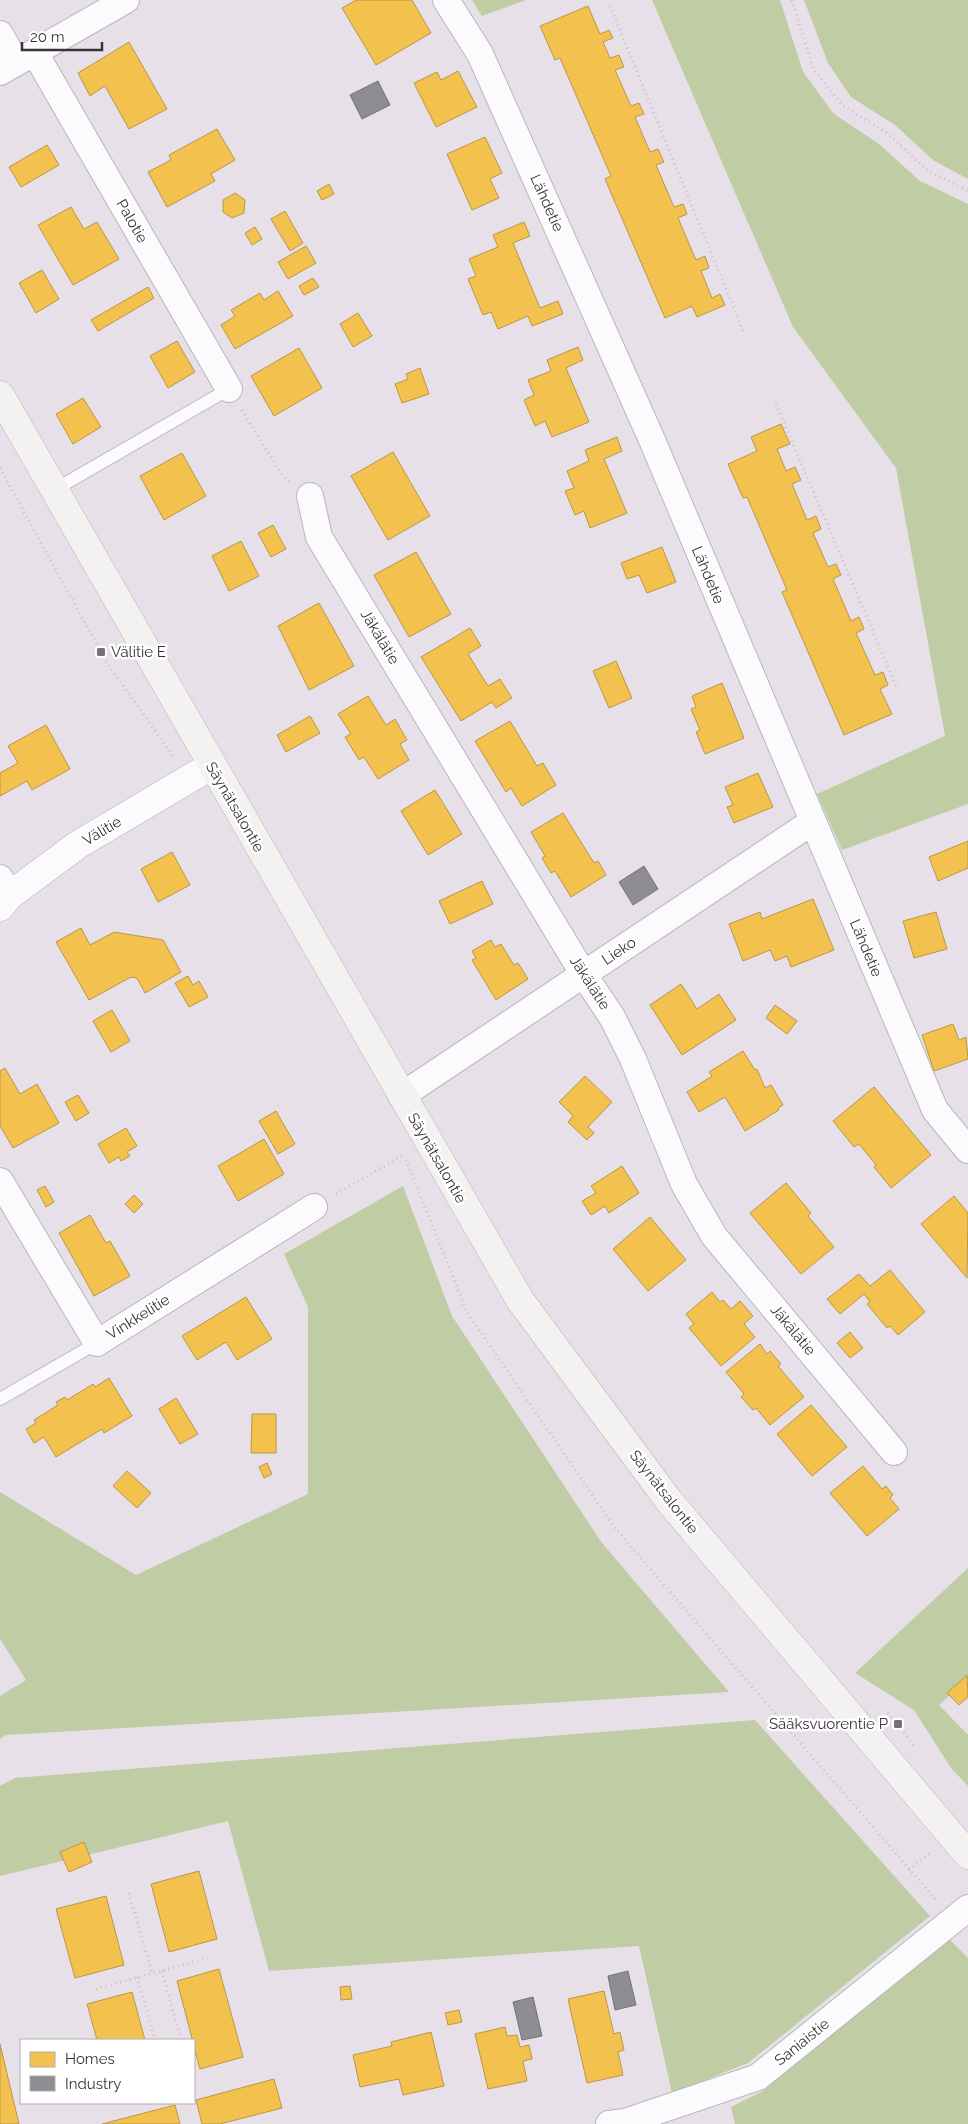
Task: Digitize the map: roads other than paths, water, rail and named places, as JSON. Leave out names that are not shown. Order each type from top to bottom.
[{"type":"main road","name":"Säynätsalontie","points":[[0,395],[211,766],[520,1300],[658,1486],[968,1855]]},
{"type":"street","points":[[17,63],[126,0]]},
{"type":"street","name":"Lähdetie","points":[[446,0],[480,54],[655,447],[824,852],[935,1110],[968,1150]]},
{"type":"street","name":"Palotie","points":[[0,34],[229,389]]},
{"type":"street","name":"Jäkälätie","points":[[310,496],[319,536],[584,975],[612,1016],[633,1060],[684,1184],[714,1236],[894,1452]]},
{"type":"street","name":"Välitie","points":[[3,893],[79,844],[211,766]]},
{"type":"street","name":"Lieko","points":[[401,1096],[812,822]]},
{"type":"street","name":"Vinkkelitie","points":[[0,1181],[97,1343],[314,1207]]},
{"type":"street","name":"Saniaistie","points":[[609,2124],[625,2122],[758,2078],[968,1908]]},
{"type":"lane","points":[[54,490],[229,389]]},
{"type":"lane","points":[[0,1399],[97,1343]]},
{"type":"place","name":"Välitie E","points":[[101,652]]},
{"type":"place","name":"Sääksvuorentie P","points":[[898,1724]]}]
